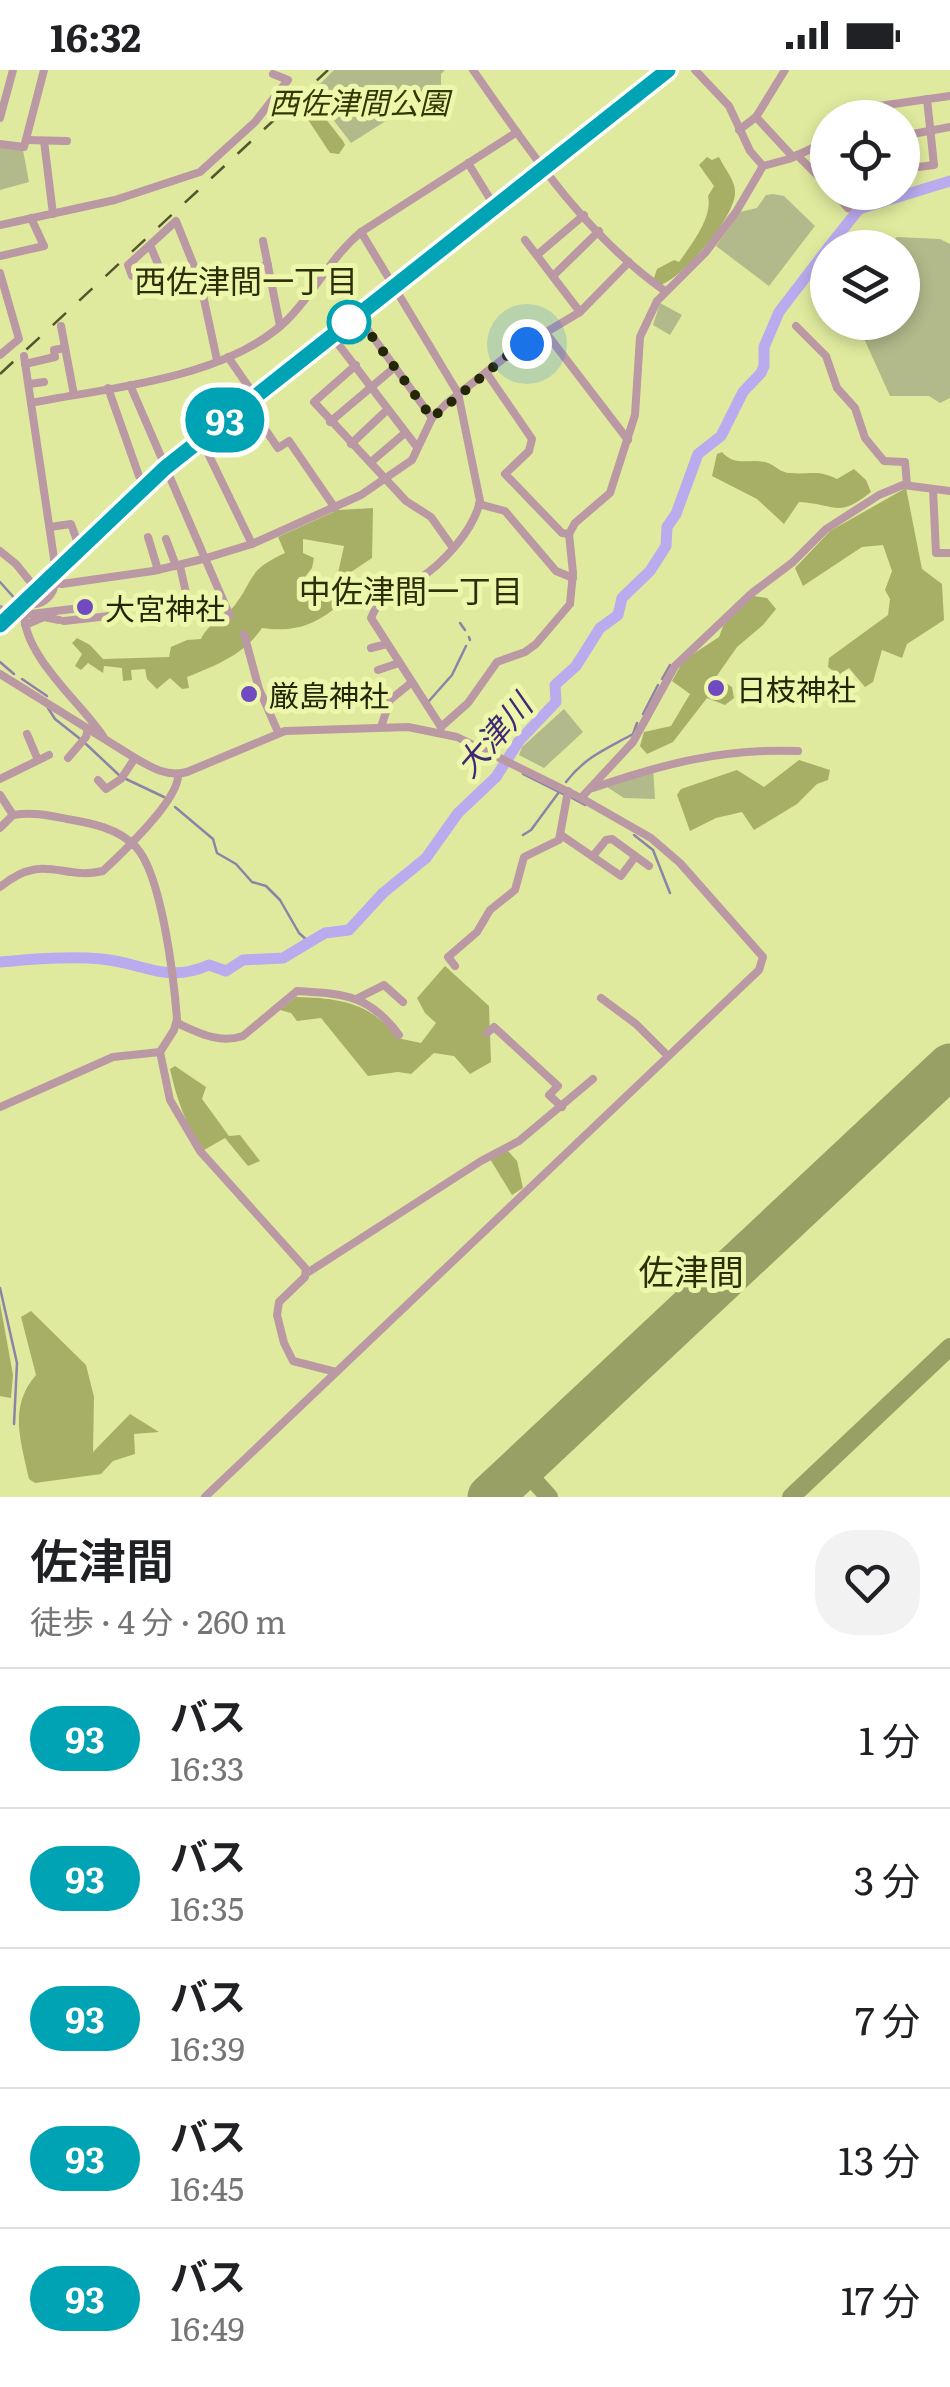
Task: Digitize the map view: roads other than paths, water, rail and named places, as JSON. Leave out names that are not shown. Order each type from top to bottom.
[{"type":"main road","points":[[3,622],[146,485],[201,438],[668,70]]},
{"type":"street","points":[[0,118],[13,70]]},
{"type":"street","points":[[0,144],[24,147],[44,70]]},
{"type":"street","points":[[473,70],[543,169],[629,262],[665,291]]},
{"type":"street","points":[[695,70],[729,106],[750,151],[763,166]]},
{"type":"street","points":[[739,130],[756,117],[785,70]]},
{"type":"street","points":[[0,225],[139,194],[200,172],[255,122],[288,80],[273,74]]},
{"type":"street","points":[[920,100],[950,96]]},
{"type":"street","points":[[920,167],[934,165],[927,99]]},
{"type":"street","points":[[756,117],[810,169]]},
{"type":"street","points":[[920,133],[950,126]]},
{"type":"street","points":[[32,403],[130,385],[228,357],[260,342],[298,308],[338,252],[360,232],[516,132]]},
{"type":"street","points":[[26,140],[67,141]]},
{"type":"street","points":[[44,141],[54,214]]},
{"type":"street","points":[[440,729],[468,703],[497,662],[526,652],[567,609],[572,578],[569,534],[575,523],[610,494],[636,415],[640,337],[665,291],[705,252],[736,212],[763,166],[810,150]]},
{"type":"street","points":[[468,163],[495,207]]},
{"type":"street","points":[[0,256],[44,246],[19,206]]},
{"type":"street","points":[[537,255],[584,215]]},
{"type":"street","points":[[150,244],[160,268],[132,276],[128,265],[150,244],[176,221],[200,281],[217,360]]},
{"type":"street","points":[[554,275],[600,231]]},
{"type":"street","points":[[360,232],[458,393],[479,504],[453,548],[415,581],[388,593],[368,618],[440,729]]},
{"type":"street","points":[[524,240],[580,312]]},
{"type":"street","points":[[263,242],[280,326]]},
{"type":"street","points":[[53,578],[178,566],[252,544],[335,508],[412,460],[432,418],[458,393],[508,355],[580,312],[629,262]]},
{"type":"street","points":[[200,281],[268,265]]},
{"type":"street","points":[[0,273],[18,339],[0,355]]},
{"type":"street","points":[[357,316],[432,418]]},
{"type":"street","points":[[61,326],[74,395]]},
{"type":"street","points":[[796,326],[826,356],[837,388],[855,408],[870,446],[884,461],[905,462],[907,484]]},
{"type":"street","points":[[546,333],[628,440]]},
{"type":"street","points":[[332,336],[417,448]]},
{"type":"street","points":[[24,620],[32,604],[50,596],[53,578],[48,481],[25,360],[55,357],[54,350],[65,348]]},
{"type":"street","points":[[228,357],[278,448],[289,441],[335,508]]},
{"type":"street","points":[[356,365],[314,402],[406,501],[430,517],[453,548]]},
{"type":"street","points":[[330,422],[395,367]]},
{"type":"street","points":[[486,372],[532,439],[529,451],[505,474],[562,534],[569,534]]},
{"type":"street","points":[[28,384],[44,382]]},
{"type":"street","points":[[130,385],[230,616]]},
{"type":"street","points":[[108,388],[146,485]]},
{"type":"street","points":[[351,444],[387,410]]},
{"type":"street","points":[[370,462],[405,433]]},
{"type":"street","points":[[201,438],[252,544]]},
{"type":"street","points":[[581,798],[633,742],[668,676],[692,649],[826,529],[879,495],[907,484],[950,491]]},
{"type":"street","points":[[933,489],[936,553],[950,553]]},
{"type":"street","points":[[508,514],[526,496]]},
{"type":"street","points":[[479,504],[508,514],[556,571],[572,578]]},
{"type":"street","points":[[50,527],[71,524],[80,550]]},
{"type":"street","points":[[148,537],[158,570]]},
{"type":"street","points":[[166,540],[188,602]]},
{"type":"street","points":[[0,551],[37,590]]},
{"type":"street","points":[[0,608],[3,622]]},
{"type":"street","points":[[24,620],[80,608]]},
{"type":"street","points":[[24,620],[110,616]]},
{"type":"street","points":[[24,620],[57,680],[105,740]]},
{"type":"street","points":[[244,634],[259,689],[278,732]]},
{"type":"street","points":[[371,648],[387,644]]},
{"type":"street","points":[[378,670],[399,663]]},
{"type":"street","points":[[0,674],[135,758],[157,770],[178,774],[278,732],[381,727],[440,729],[628,823],[680,863],[763,957],[759,970],[205,1497]]},
{"type":"street","points":[[381,727],[390,700],[412,682]]},
{"type":"street","points":[[68,758],[83,741],[88,728]]},
{"type":"street","points":[[27,734],[38,760]]},
{"type":"street","points":[[588,790],[660,765],[734,751],[798,752]]},
{"type":"street","points":[[0,779],[49,755]]},
{"type":"street","points":[[98,780],[106,789],[123,776],[135,758]]},
{"type":"street","points":[[0,887],[37,868],[89,873],[102,870],[170,801],[179,783],[178,774]]},
{"type":"street","points":[[455,966],[448,957],[477,932],[490,910],[516,890],[524,857],[532,850],[553,844],[561,835],[568,792]]},
{"type":"street","points":[[0,795],[14,815]]},
{"type":"street","points":[[0,828],[14,815],[33,812],[94,822],[130,842],[144,858],[153,877],[176,1010],[177,1023],[160,1052],[170,1100],[200,1151],[306,1273]]},
{"type":"street","points":[[617,843],[628,823]]},
{"type":"street","points":[[561,835],[621,876],[636,857]]},
{"type":"street","points":[[593,856],[606,840],[617,843],[649,866]]},
{"type":"street","points":[[177,1023],[218,1039],[232,1039],[243,1036],[296,992],[358,998],[384,985],[404,1002]]},
{"type":"street","points":[[358,998],[389,1022],[398,1035]]},
{"type":"street","points":[[601,998],[636,1024],[668,1056]]},
{"type":"street","points":[[487,1033],[494,1026],[558,1086],[550,1095],[562,1107]]},
{"type":"street","points":[[0,1107],[113,1058],[160,1052]]},
{"type":"street","points":[[336,1372],[293,1361],[284,1344],[278,1302],[306,1273],[520,1140],[593,1079]]},
{"type":"waterway","name":"大津川","points":[[842,230],[859,209],[950,181]]},
{"type":"waterway","name":"大津川","points":[[0,962],[89,958],[167,973],[209,965],[226,971],[243,960],[283,958],[325,933],[349,930],[383,893],[426,858],[458,813],[496,777],[519,741],[556,702],[555,685],[576,666],[600,628],[618,615],[622,598],[650,571],[666,546],[667,527],[676,514],[698,454],[721,436],[743,392],[761,373],[764,347],[779,312],[810,272]]},
{"type":"waterway","points":[[0,582],[17,601]]},
{"type":"waterway","points":[[460,623],[465,630]]},
{"type":"waterway","points":[[429,701],[452,675],[466,646]]},
{"type":"waterway","points":[[0,662],[14,674]]},
{"type":"waterway","points":[[662,679],[670,665]]},
{"type":"waterway","points":[[22,679],[47,696]]},
{"type":"waterway","points":[[643,714],[658,685]]},
{"type":"waterway","points":[[48,708],[55,719],[79,738]]},
{"type":"waterway","points":[[566,782],[588,760],[633,734],[637,723]]},
{"type":"waterway","points":[[86,744],[120,776]]},
{"type":"waterway","points":[[523,774],[563,794]]},
{"type":"waterway","points":[[126,779],[164,797]]},
{"type":"waterway","points":[[523,835],[559,792]]},
{"type":"waterway","points":[[572,798],[585,805]]},
{"type":"waterway","points":[[175,807],[213,839],[217,853],[280,900],[299,933],[309,942]]},
{"type":"waterway","points":[[634,835],[653,850],[670,893]]},
{"type":"waterway","points":[[0,1288],[17,1363],[14,1424]]},
{"type":"railway","points":[[0,374],[328,70]]},
{"type":"place","name":"大宮神社","points":[[85,607]]},
{"type":"place","name":"日枝神社","points":[[716,688]]},
{"type":"place","name":"厳島神社","points":[[249,694]]},
{"type":"district","name":"西佐津間一丁目","points":[[246,279]]},
{"type":"district","name":"中佐津間一丁目","points":[[411,589]]},
{"type":"district","name":"佐津間","points":[[691,1270]]},
{"type":"park label","name":"西佐津間公園","points":[[359,101]]}]
